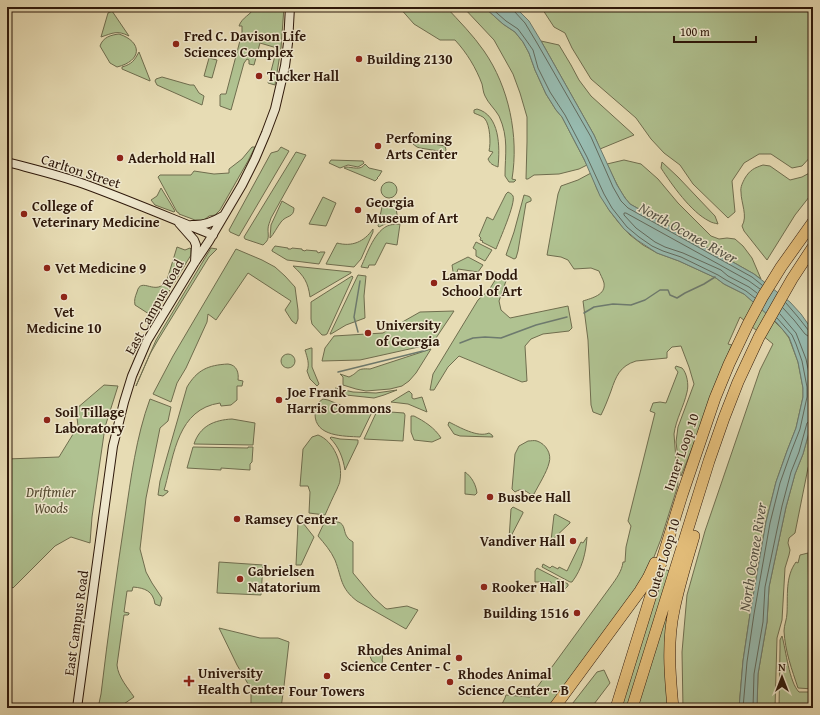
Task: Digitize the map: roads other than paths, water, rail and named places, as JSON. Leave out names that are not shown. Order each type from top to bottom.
[{"type":"highway","name":"Inner Loop 10","points":[[616,708],[672,528],[715,398],[729,364],[763,296],[781,267],[813,222]]},
{"type":"highway","name":"Outer Loop 10","points":[[632,708],[697,500],[738,382],[759,337],[792,279],[813,247]]},
{"type":"highway","points":[[673,708],[670,666],[673,611],[696,527],[697,500]]},
{"type":"highway","points":[[554,708],[640,591],[648,578],[662,542],[672,528]]},
{"type":"main road","name":"East Campus Road","points":[[77,708],[113,446],[120,414],[132,376],[147,341],[213,235],[242,185],[268,128],[275,109],[285,66],[290,7]]},
{"type":"main road","name":"Carlton Street","points":[[7,162],[84,184],[213,235]]},
{"type":"main road","points":[[188,225],[205,224],[215,221],[224,215]]},
{"type":"main road","points":[[178,221],[194,240],[196,245],[195,262]]},
{"type":"water","points":[[484,7],[515,7],[529,21],[594,135],[617,185],[630,204],[754,274],[790,302],[813,331],[813,418],[786,507],[769,587],[767,622],[758,674],[757,708],[739,708],[743,661],[766,522],[776,482],[796,428],[803,397],[803,388],[798,362],[789,337],[777,323],[744,294],[724,284],[716,278],[679,261],[657,253],[637,240],[624,229],[600,196],[584,159],[562,117],[546,94],[523,42],[515,32],[503,24]]},
{"type":"waterway","points":[[584,313],[594,307],[613,304],[631,305],[645,300],[660,290],[668,290],[670,295],[677,298],[715,277]]},
{"type":"waterway","points":[[358,332],[354,317],[360,281]]},
{"type":"waterway","points":[[460,343],[473,338],[501,338],[536,325],[567,317]]},
{"type":"waterway","points":[[338,372],[427,350]]},
{"type":"place","name":"Fred C. Davison Life Sciences Complex","points":[[176,44]]},
{"type":"place","name":"Building 2130","points":[[359,59]]},
{"type":"place","name":"Tucker Hall","points":[[259,76]]},
{"type":"place","name":"Perfoming Arts Center","points":[[378,146]]},
{"type":"place","name":"Aderhold Hall","points":[[120,158]]},
{"type":"place","name":"Georgia Museum of Art","points":[[358,210]]},
{"type":"place","name":"College of Veterinary Medicine","points":[[24,214]]},
{"type":"place","name":"Vet Medicine 9","points":[[47,268]]},
{"type":"place","name":"Lamar Dodd School of Art","points":[[434,283]]},
{"type":"place","name":"Vet Medicine 10","points":[[64,297]]},
{"type":"place","name":"University of Georgia","points":[[368,333]]},
{"type":"place","name":"Joe Frank Harris Commons","points":[[279,400]]},
{"type":"place","name":"Soil Tillage Laboratory","points":[[47,420]]},
{"type":"place","name":"Busbee Hall","points":[[490,497]]},
{"type":"place","name":"Ramsey Center","points":[[237,519]]},
{"type":"place","name":"Vandiver Hall","points":[[573,541]]},
{"type":"place","name":"Gabrielsen Natatorium","points":[[240,579]]},
{"type":"place","name":"Rooker Hall","points":[[484,587]]},
{"type":"place","name":"Building 1516","points":[[577,613]]},
{"type":"place","name":"Rhodes Animal Science Center - C","points":[[459,658]]},
{"type":"place","name":"Four Towers","points":[[327,676]]},
{"type":"place","name":"University Health Center","points":[[189,681]]},
{"type":"place","name":"Rhodes Animal Science Center - B","points":[[450,682]]},
{"type":"water label","name":"North Oconee River","points":[[688,233]]},
{"type":"water label","name":"North Oconee River","points":[[753,557]]},
{"type":"park label","name":"Driftmier Woods","points":[[51,500]]}]
